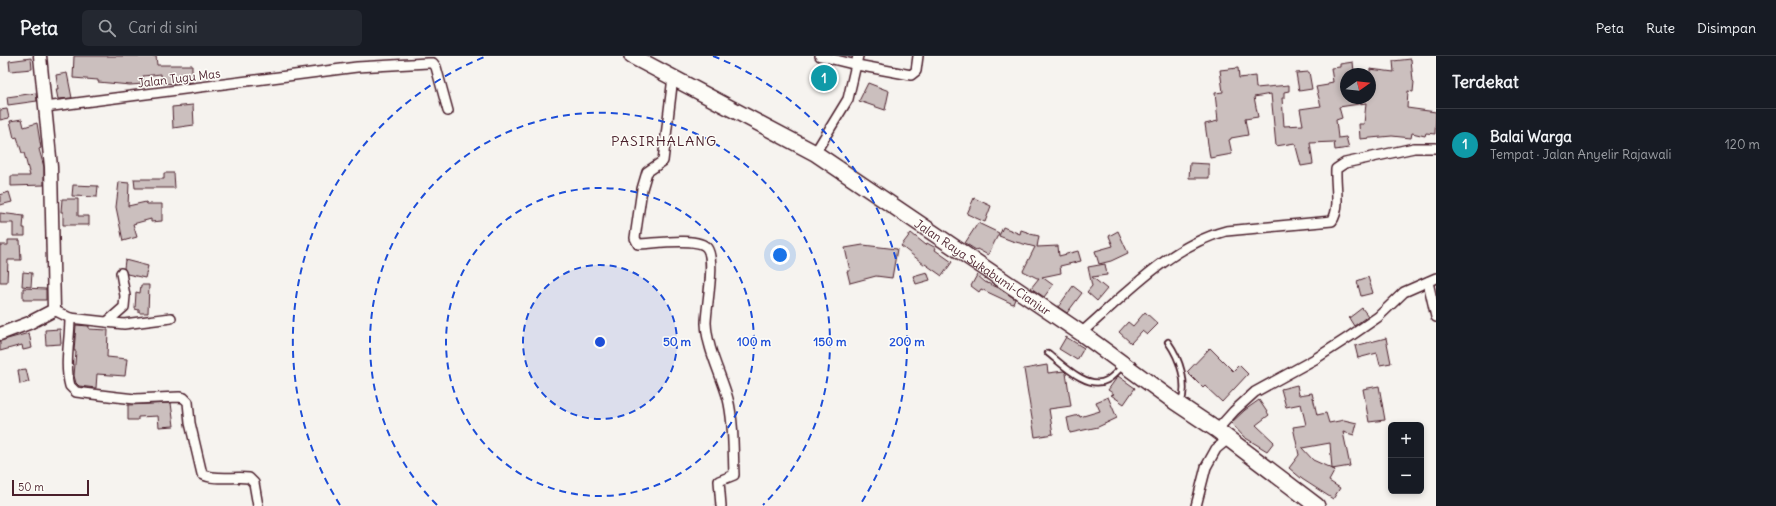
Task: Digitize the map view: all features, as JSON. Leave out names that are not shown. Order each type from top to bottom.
[{"type":"highway","name":"Jalan Raya Sukabumi-Cianjur","points":[[632,56],[815,153],[1081,333],[1181,406],[1223,434],[1317,506]]},
{"type":"street","points":[[40,56],[51,167],[54,310]]},
{"type":"street","points":[[820,56],[856,66],[911,75],[916,71],[918,56]]},
{"type":"street","points":[[815,153],[848,100],[858,56]]},
{"type":"street","name":"Jalan Tugu Mas","points":[[45,107],[357,67],[428,62],[433,63],[436,67],[448,111]]},
{"type":"street","points":[[673,77],[663,161],[647,172],[642,189],[635,238],[638,244],[674,242],[698,243],[706,247],[709,252],[710,282],[706,321],[708,335],[728,400],[734,475],[719,481],[721,506]]},
{"type":"street","points":[[1081,333],[1160,265],[1195,242],[1226,231],[1332,221],[1335,217],[1336,207],[1336,169],[1345,163],[1414,148],[1436,148]]},
{"type":"street","points":[[107,322],[124,308],[126,296],[121,273]]},
{"type":"street","points":[[1196,506],[1198,493],[1206,468],[1234,411],[1256,392],[1315,359],[1378,316],[1404,292],[1432,280],[1436,317]]},
{"type":"street","points":[[54,310],[70,318],[124,324],[171,318]]},
{"type":"street","points":[[0,334],[29,323],[54,310]]},
{"type":"street","points":[[70,318],[70,341],[67,362],[70,386],[76,392],[135,399],[184,398],[188,402],[195,447],[202,474],[211,476],[249,478],[254,482],[258,506]]},
{"type":"lane","points":[[1168,342],[1178,356],[1184,395],[1181,406]]},
{"type":"lane","points":[[1048,353],[1084,380],[1093,384],[1107,380],[1124,364]]},
{"type":"building","points":[[74,56],[156,56],[157,65],[192,65],[192,82],[178,84],[161,83],[161,74],[143,76],[144,84],[130,85],[73,78]]},
{"type":"building","points":[[31,58],[32,69],[10,71],[9,61]]},
{"type":"building","points":[[1411,59],[1414,82],[1413,92],[1408,91],[1407,108],[1436,112],[1435,134],[1426,133],[1425,136],[1412,133],[1411,138],[1392,136],[1360,139],[1359,124],[1364,124],[1366,104],[1376,104],[1376,70],[1394,72],[1393,61]]},
{"type":"building","points":[[1353,62],[1354,68],[1340,68],[1340,104],[1359,104],[1339,107],[1342,118],[1336,120],[1338,138],[1346,137],[1349,148],[1335,150],[1334,142],[1310,143],[1313,164],[1301,166],[1295,143],[1276,146],[1271,94],[1254,97],[1258,117],[1245,119],[1248,135],[1231,138],[1229,140],[1232,154],[1210,158],[1205,124],[1218,121],[1215,93],[1223,92],[1220,70],[1238,68],[1239,78],[1255,76],[1256,88],[1289,85],[1289,91],[1284,92],[1284,98],[1282,98],[1284,126],[1303,125],[1300,109],[1321,106],[1316,87],[1328,85],[1328,83],[1333,82],[1331,68],[1340,67],[1340,64]]},
{"type":"building","points":[[820,66],[834,72],[828,90],[814,84]]},
{"type":"building","points":[[1309,72],[1312,89],[1299,91],[1296,73]]},
{"type":"building","points":[[67,73],[72,98],[58,99],[56,75]]},
{"type":"building","points":[[868,83],[889,91],[885,110],[859,101]]},
{"type":"building","points":[[36,93],[37,101],[8,105],[7,97]]},
{"type":"building","points":[[193,105],[194,125],[173,128],[172,107]]},
{"type":"building","points":[[7,109],[9,118],[0,120],[0,110]]},
{"type":"building","points":[[22,119],[24,127],[37,123],[41,148],[39,149],[44,167],[44,185],[11,186],[11,176],[30,176],[24,153],[22,153],[17,137],[14,138],[10,121]]},
{"type":"building","points":[[1190,163],[1209,164],[1209,178],[1189,178]]},
{"type":"building","points":[[164,173],[174,173],[175,188],[135,188],[134,179],[164,179]]},
{"type":"building","points":[[119,182],[129,183],[128,206],[146,202],[147,204],[162,204],[162,221],[151,222],[151,219],[133,224],[137,237],[123,241],[116,207]]},
{"type":"building","points":[[73,185],[98,186],[97,197],[72,196]]},
{"type":"building","points":[[9,192],[12,202],[0,205],[0,195]]},
{"type":"building","points":[[974,198],[991,206],[985,222],[967,214]]},
{"type":"building","points":[[62,199],[78,199],[78,216],[89,216],[89,225],[63,225],[63,212],[61,212]]},
{"type":"building","points":[[0,213],[24,216],[23,228],[25,228],[25,236],[13,236],[13,223],[0,223]]},
{"type":"building","points":[[978,223],[999,233],[988,255],[965,243]]},
{"type":"building","points":[[1003,227],[1020,234],[1021,230],[1039,236],[1037,247],[1058,246],[1059,256],[1078,251],[1081,261],[1060,266],[1061,273],[1042,277],[1053,285],[1044,297],[1031,288],[1039,278],[1023,271],[1035,247],[999,236]]},
{"type":"building","points":[[1118,231],[1128,253],[1111,261],[1099,264],[1095,251],[1113,246],[1109,236]]},
{"type":"building","points":[[911,233],[926,245],[927,243],[936,248],[935,250],[952,262],[942,276],[901,246]]},
{"type":"building","points":[[8,240],[20,240],[21,260],[8,260],[7,282],[0,282],[0,245],[8,245]]},
{"type":"building","points":[[863,245],[897,249],[892,278],[876,276],[850,283],[847,271],[850,271],[845,248]]},
{"type":"building","points":[[125,260],[148,266],[145,278],[127,274],[124,268]]},
{"type":"building","points":[[1105,264],[1107,275],[1092,277],[1107,289],[1097,301],[1087,292],[1092,286],[1088,267]]},
{"type":"building","points":[[23,272],[32,273],[31,287],[22,286]]},
{"type":"building","points":[[927,272],[930,280],[916,284],[913,276]]},
{"type":"building","points":[[977,275],[985,282],[999,288],[1015,299],[1013,304],[981,289],[979,292],[971,286]]},
{"type":"building","points":[[1368,277],[1373,293],[1361,296],[1357,281]]},
{"type":"building","points":[[141,285],[149,285],[148,313],[139,313],[139,310],[135,309],[136,292],[140,293]]},
{"type":"building","points":[[1073,286],[1082,293],[1067,313],[1058,307]]},
{"type":"building","points":[[23,288],[46,289],[46,300],[23,300]]},
{"type":"building","points":[[1362,308],[1368,316],[1354,326],[1349,318]]},
{"type":"building","points":[[1145,312],[1158,324],[1147,335],[1142,331],[1131,343],[1119,332],[1128,322],[1133,326]]},
{"type":"building","points":[[76,325],[89,326],[89,329],[108,330],[107,357],[127,359],[125,376],[97,374],[96,388],[79,386],[76,383],[74,376],[76,351],[74,351]]},
{"type":"building","points":[[60,329],[61,344],[46,345],[45,330]]},
{"type":"building","points":[[29,333],[32,348],[23,350],[22,345],[0,351],[0,341]]},
{"type":"building","points":[[1066,337],[1084,348],[1077,360],[1059,349]]},
{"type":"building","points":[[1386,338],[1391,363],[1380,365],[1377,353],[1358,358],[1355,346]]},
{"type":"building","points":[[1210,348],[1233,371],[1239,365],[1248,374],[1222,402],[1205,386],[1203,388],[1187,372]]},
{"type":"building","points":[[1047,365],[1048,373],[1064,371],[1066,373],[1071,406],[1049,409],[1053,434],[1035,437],[1024,369]]},
{"type":"building","points":[[26,369],[29,382],[20,384],[18,370]]},
{"type":"building","points":[[1118,376],[1135,388],[1124,404],[1111,395],[1114,394],[1108,390]]},
{"type":"building","points":[[1297,385],[1299,395],[1312,393],[1317,415],[1326,413],[1329,423],[1344,420],[1357,423],[1354,435],[1343,432],[1350,466],[1333,469],[1335,470],[1329,481],[1340,488],[1333,499],[1302,479],[1289,468],[1299,455],[1293,427],[1306,425],[1301,404],[1286,407],[1281,389]],"holes":[[[1330,443],[1332,469],[1313,460],[1302,448]]]},
{"type":"building","points":[[1379,386],[1385,420],[1369,422],[1363,389]]},
{"type":"building","points":[[1108,397],[1117,418],[1098,427],[1070,433],[1067,418],[1079,415],[1080,417],[1100,411],[1096,402]]},
{"type":"building","points":[[1259,400],[1269,415],[1256,425],[1274,442],[1267,451],[1244,437],[1231,423]]},
{"type":"building","points":[[171,403],[174,426],[159,427],[158,416],[138,417],[138,420],[128,420],[128,405]]},
{"type":"place","name":"Balai Warga","points":[[824,78]]},
{"type":"district","name":"PASIRHALANG","points":[[664,141]]}]
